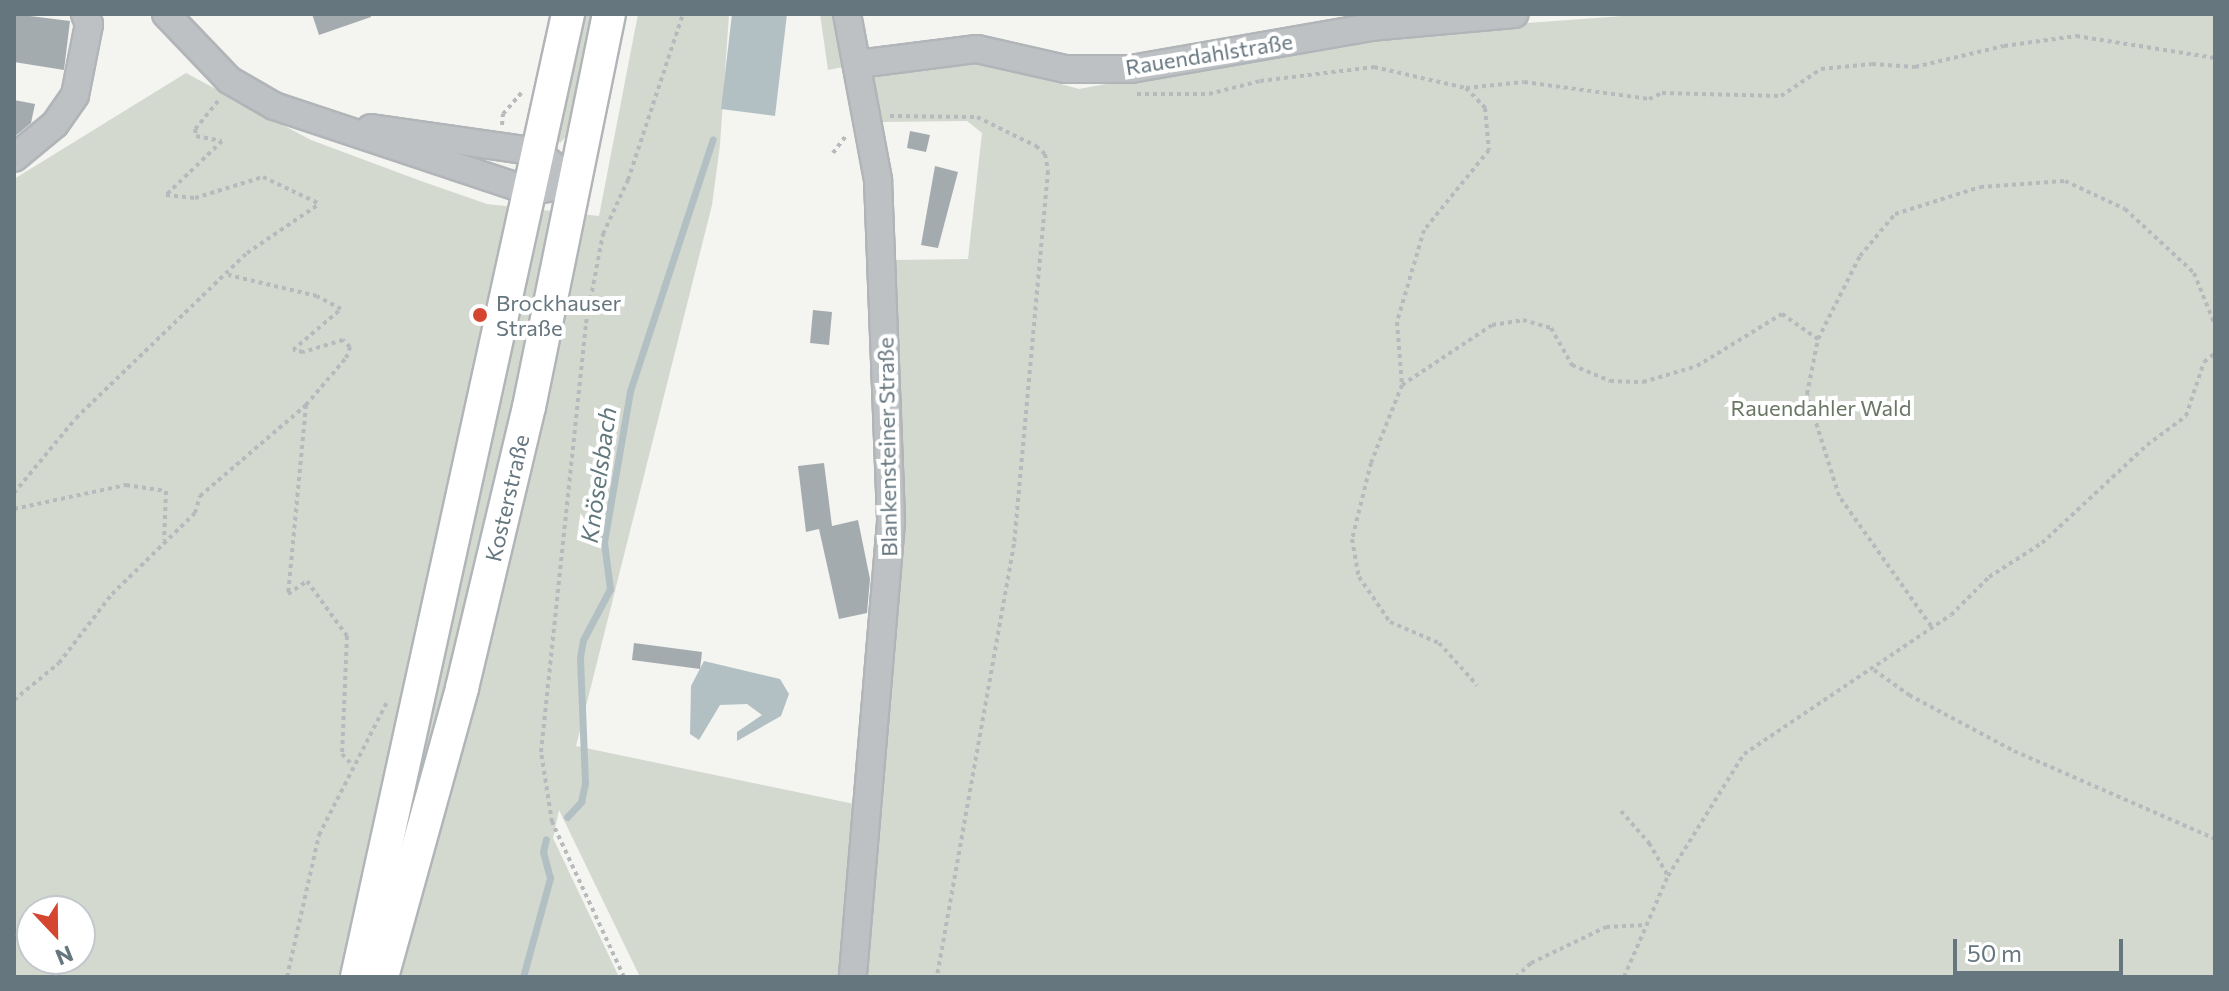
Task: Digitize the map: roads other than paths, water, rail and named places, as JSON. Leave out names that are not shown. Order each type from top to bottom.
[{"type":"main road","name":"Kosterstraße","points":[[357,977],[568,14]]},
{"type":"main road","name":"Kosterstraße","points":[[382,977],[462,688],[575,184],[609,14]]},
{"type":"street","points":[[14,158],[55,124],[75,95],[89,24],[85,14]]},
{"type":"street","points":[[166,14],[219,70],[274,106],[529,191],[575,184]]},
{"type":"street","name":"Blankensteiner Straße","points":[[847,14],[868,119],[884,260],[891,522],[853,977]]},
{"type":"street","name":"Rauendahlstraße","points":[[858,64],[977,49],[1065,69],[1131,69],[1371,27],[1514,14]]},
{"type":"street","points":[[308,118],[537,152],[575,184]]},
{"type":"waterway","name":"Knöselsbach","points":[[567,817],[581,802],[585,783],[580,657],[583,640],[610,589],[604,542],[630,391],[713,139]]},
{"type":"waterway","name":"Knöselsbach","points":[[523,977],[550,878],[543,852],[546,839]]},
{"type":"place","name":"Brockhauser Straße","points":[[480,315]]},
{"type":"park label","name":"Rauendahler Wald","points":[[1821,408]]}]
